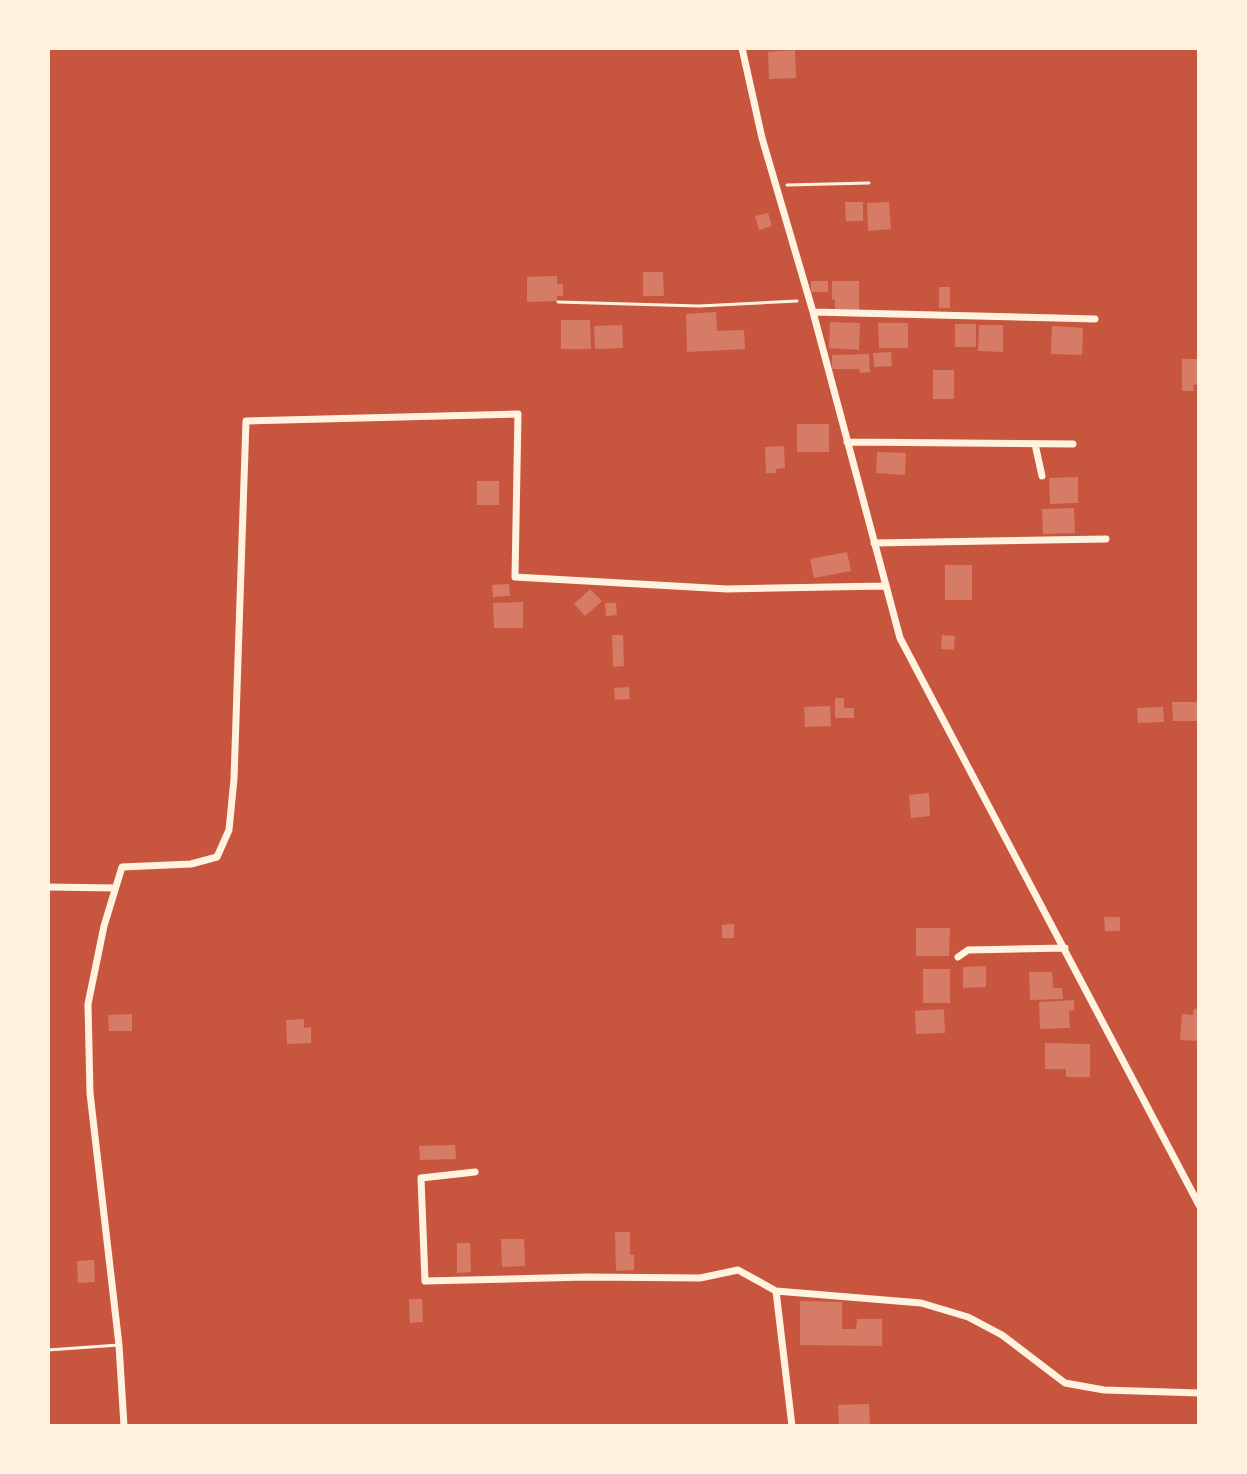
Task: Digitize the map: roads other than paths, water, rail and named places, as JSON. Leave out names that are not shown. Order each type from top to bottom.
[{"type":"street","points":[[742,48],[762,138],[813,312],[900,638],[1199,1205]]},
{"type":"street","points":[[813,312],[1095,319]]},
{"type":"street","points":[[124,1426],[119,1345],[90,1093],[88,1004],[104,926],[122,867],[191,864],[217,857],[229,830],[236,745],[246,421],[518,414],[515,577],[727,589],[884,586]]},
{"type":"street","points":[[847,442],[1073,444]]},
{"type":"street","points":[[1035,444],[1042,476]]},
{"type":"street","points":[[874,543],[1106,539]]},
{"type":"street","points":[[48,887],[115,888]]},
{"type":"street","points":[[958,957],[968,950],[1065,948]]},
{"type":"street","points":[[475,1172],[421,1178],[425,1281],[700,1278],[738,1270],[776,1291],[921,1303],[968,1317],[1002,1335],[1065,1383],[1104,1390],[1199,1393]]},
{"type":"street","points":[[776,1291],[792,1426]]},
{"type":"lane","points":[[48,1350],[119,1345]]}]
